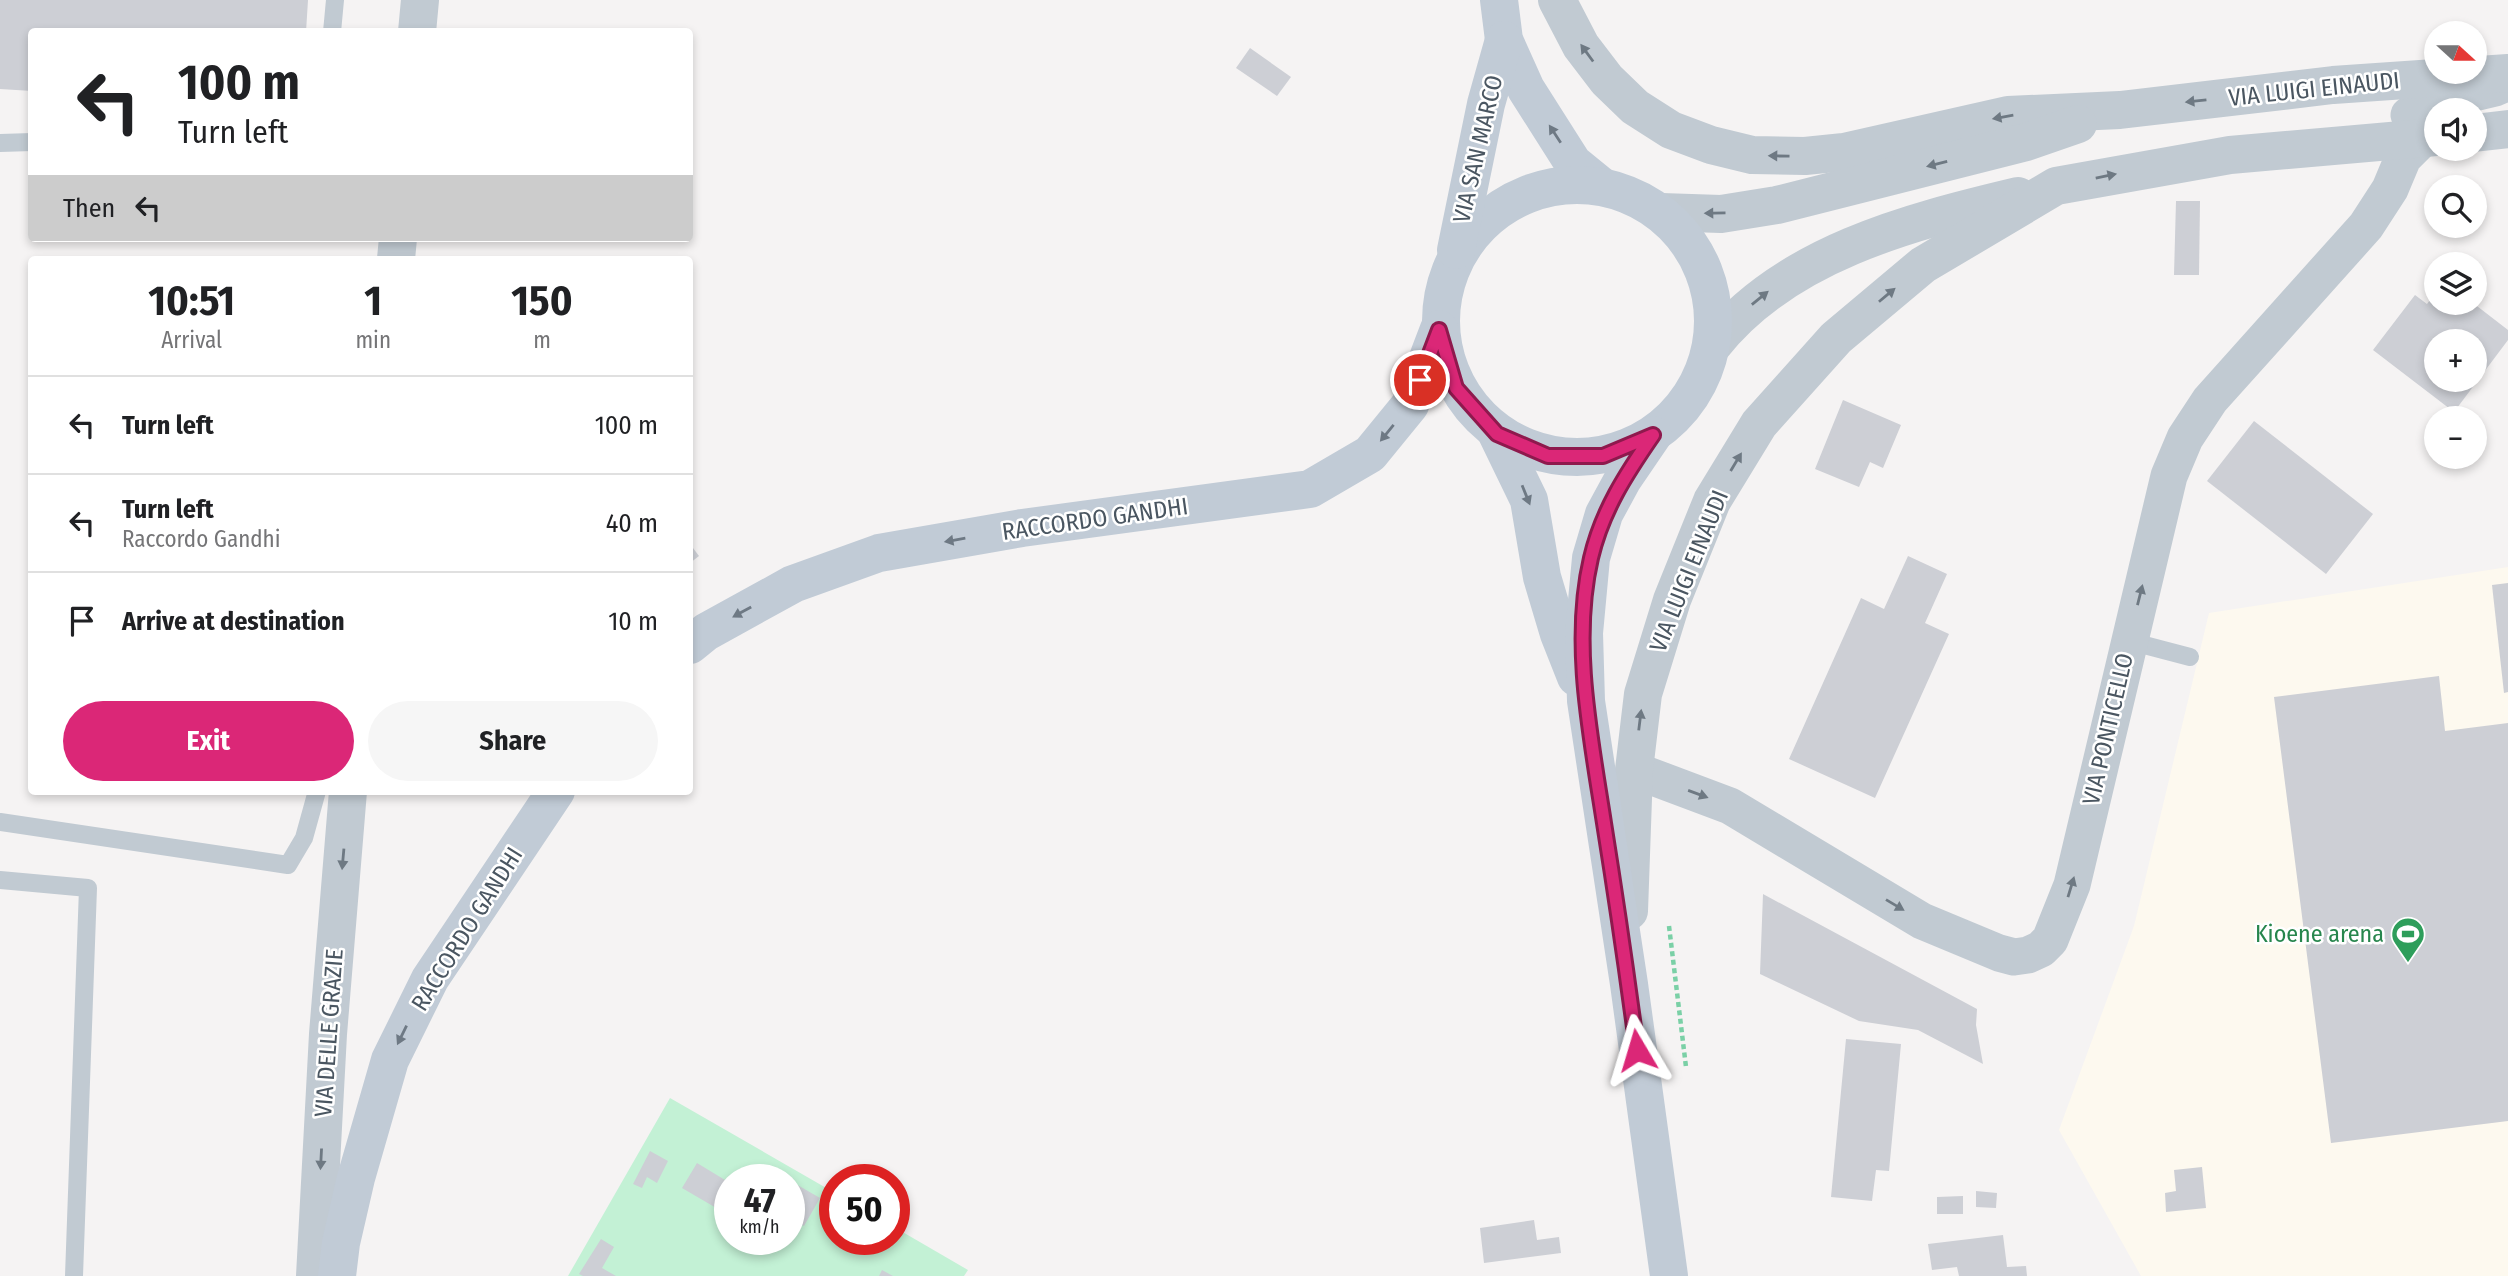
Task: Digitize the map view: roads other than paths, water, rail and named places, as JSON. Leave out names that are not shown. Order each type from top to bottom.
[{"type":"main road","name":"VIA SAN MARCO","points":[[1499,0],[1504,40],[1526,89],[1573,163],[1600,185]]},
{"type":"main road","name":"VIA SAN MARCO","points":[[1454,259],[1486,104],[1504,40]]},
{"type":"main road","points":[[1586,701],[1559,634],[1542,577],[1529,500],[1497,434],[1456,388],[1439,330],[1445,281],[1454,259],[1490,214],[1542,188],[1600,185],[1632,194],[1661,212],[1687,239],[1705,271],[1714,308],[1712,346],[1701,381],[1681,411],[1653,435],[1610,503],[1591,558],[1584,633],[1586,701],[1629,984],[1669,1276]]},
{"type":"main road","name":"RACCORDO GANDHI","points":[[693,643],[706,632],[793,584],[878,553],[1023,528],[1310,489],[1370,454],[1394,425],[1410,405],[1439,330]]},
{"type":"main road","points":[[1497,434],[1548,456],[1603,456],[1653,435]]},
{"type":"main road","name":"RACCORDO GANDHI","points":[[337,1276],[341,1243],[356,1178],[390,1060],[430,979],[553,795]]},
{"type":"street","points":[[417,28],[420,0]]},
{"type":"street","name":"VIA LUIGI EINAUDI","points":[[1557,0],[1581,46],[1607,80],[1635,107],[1671,130],[1711,145],[1752,155],[1805,156],[1844,152],[2008,115],[2120,110],[2333,85],[2508,73]]},
{"type":"street","points":[[2453,98],[2495,88],[2508,82]]},
{"type":"street","points":[[2424,108],[2409,115],[2424,132]]},
{"type":"street","name":"VIA LUIGI EINAUDI","points":[[1661,212],[1721,214],[1777,205],[2026,142],[2120,110]]},
{"type":"street","points":[[2487,132],[2508,130]]},
{"type":"street","name":"VIA LUIGI EINAUDI","points":[[1712,346],[1730,323],[1765,293],[1833,254],[1962,209],[2056,186],[2230,155],[2424,137]]},
{"type":"street","name":"VIA PONTICELLO","points":[[1634,770],[1730,806],[1922,921],[2014,957],[2028,955],[2041,948],[2050,940],[2072,885],[2169,476],[2185,438],[2210,400],[2366,226],[2390,189],[2403,158],[2424,141]]},
{"type":"street","name":"VIA LUIGI EINAUDI","points":[[1629,984],[1629,865],[1634,770],[1643,694],[1672,600],[1712,500],[1759,424],[1836,338],[1923,265],[2056,186]]},
{"type":"street","name":"VIA DELLE GRAZIE","points":[[315,1276],[328,1034],[348,795]]},
{"type":"lane","points":[[332,28],[335,0]]},
{"type":"lane","points":[[0,143],[28,142]]},
{"type":"lane","points":[[2129,641],[2190,657]]},
{"type":"lane","points":[[0,822],[288,865],[304,838],[316,795]]},
{"type":"lane","points":[[0,880],[88,888],[74,1276]]},
{"type":"place","name":"Kioene arena","points":[[2408,964]]}]
